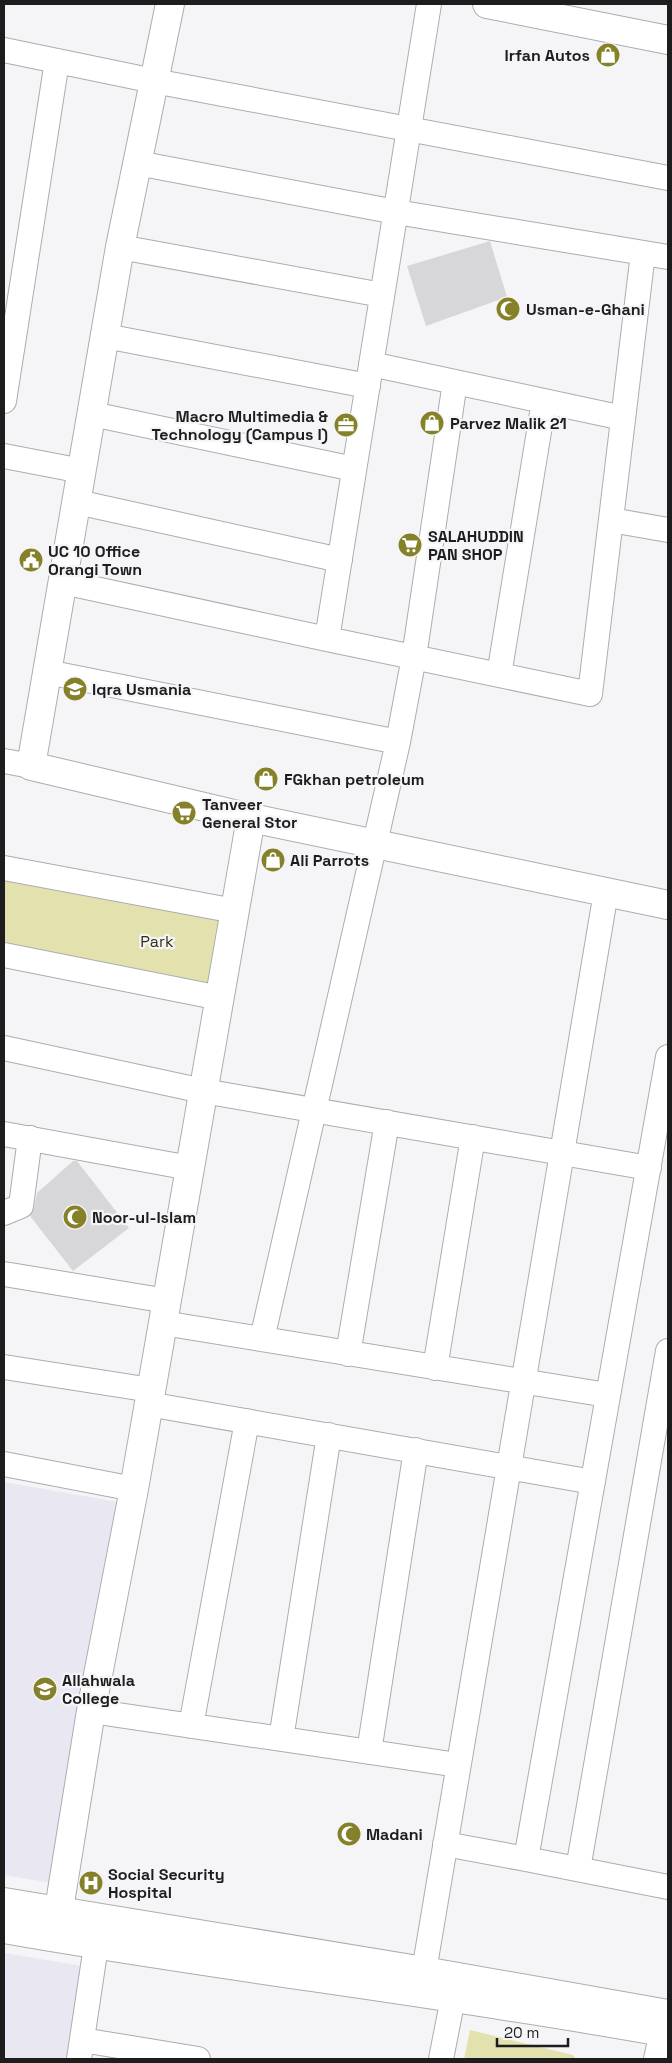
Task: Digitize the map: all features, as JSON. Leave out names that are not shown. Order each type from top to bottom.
[{"type":"street","points":[[31,766],[120,248],[170,4]]},
{"type":"street","points":[[328,639],[429,4]]},
{"type":"street","points":[[487,4],[577,13],[668,40]]},
{"type":"street","points":[[4,50],[154,81],[668,178]]},
{"type":"street","points":[[4,401],[57,61]]},
{"type":"street","points":[[137,164],[396,212],[668,257]]},
{"type":"street","points":[[120,248],[382,295]]},
{"type":"street","points":[[63,582],[590,694],[643,253]]},
{"type":"street","points":[[105,336],[370,375],[455,382],[623,418]]},
{"type":"street","points":[[262,1339],[398,742],[414,657],[455,382]]},
{"type":"street","points":[[499,675],[544,401]]},
{"type":"street","points":[[92,414],[354,469]]},
{"type":"street","points":[[4,456],[82,471]]},
{"type":"street","points":[[77,502],[340,560]]},
{"type":"street","points":[[611,520],[668,530]]},
{"type":"street","points":[[47,672],[398,742]]},
{"type":"street","points":[[4,760],[252,818],[668,906]]},
{"type":"street","points":[[54,1938],[91,1711],[134,1489],[252,818]]},
{"type":"street","points":[[4,868],[235,911]]},
{"type":"street","points":[[424,1971],[606,892]]},
{"type":"street","points":[[4,956],[220,998]]},
{"type":"street","points":[[4,1048],[204,1091],[649,1168]]},
{"type":"street","points":[[526,1859],[668,1057]]},
{"type":"street","points":[[348,1354],[387,1122]]},
{"type":"street","points":[[4,1134],[190,1168]]},
{"type":"street","points":[[435,1368],[473,1137]]},
{"type":"street","points":[[4,1213],[21,1206],[30,1138]]},
{"type":"street","points":[[4,1274],[165,1312],[262,1339],[607,1395]]},
{"type":"street","points":[[578,1869],[668,1351]]},
{"type":"street","points":[[4,1367],[149,1397],[247,1421],[593,1482]]},
{"type":"street","points":[[191,1726],[247,1421]]},
{"type":"street","points":[[281,1739],[329,1436]]},
{"type":"street","points":[[369,1752],[416,1450]]},
{"type":"street","points":[[4,1464],[134,1489]]},
{"type":"street","points":[[91,1711],[458,1765]]},
{"type":"street","points":[[444,1844],[668,1887]]},
{"type":"street","points":[[4,1902],[424,1971],[667,2021]]},
{"type":"street","points":[[100,1917],[80,2050],[198,2059]]},
{"type":"street","points":[[4,1929],[96,1945],[453,1998],[667,2021]]},
{"type":"street","points":[[441,2059],[453,1998]]},
{"type":"street","points":[[658,2059],[667,2021]]},
{"type":"shaded area","name":"Allahwala College","points":[[4,1482],[118,1502],[52,1883],[4,1875]]},
{"type":"shaded area","points":[[4,1953],[82,1966],[67,2059],[4,2059]]},
{"type":"green space","name":"Park","points":[[4,868],[235,911],[220,998],[4,955]]},
{"type":"green space","points":[[470,2030],[573,2055],[576,2059],[464,2059]]},
{"type":"building","points":[[490,241],[507,297],[426,326],[407,266]]},
{"type":"building","name":"Noor-ul-Islam","points":[[73,1161],[77,1161],[129,1228],[73,1271],[30,1216],[37,1193]]},
{"type":"place","name":"Irfan Autos","points":[[608,55]]},
{"type":"place","name":"Usman-e-Ghani","points":[[508,309]]},
{"type":"place","name":"Parvez Malik 21","points":[[432,423]]},
{"type":"place","name":"Macro Multimedia & Technology (Campus I)","points":[[346,425]]},
{"type":"place","name":"SALAHUDDIN PAN SHOP","points":[[410,545]]},
{"type":"place","name":"UC 10 Office Orangi Town","points":[[31,560]]},
{"type":"place","name":"Iqra Usmania","points":[[75,689]]},
{"type":"place","name":"FGkhan petroleum","points":[[266,779]]},
{"type":"place","name":"Tanveer General Stor","points":[[184,813]]},
{"type":"place","name":"Ali Parrots","points":[[273,860]]},
{"type":"place","name":"Noor-ul-Islam","points":[[75,1217]]},
{"type":"place","name":"Allahwala College","points":[[45,1689]]},
{"type":"place","name":"Madani","points":[[349,1834]]},
{"type":"place","name":"Social Security Hospital","points":[[91,1883]]}]
